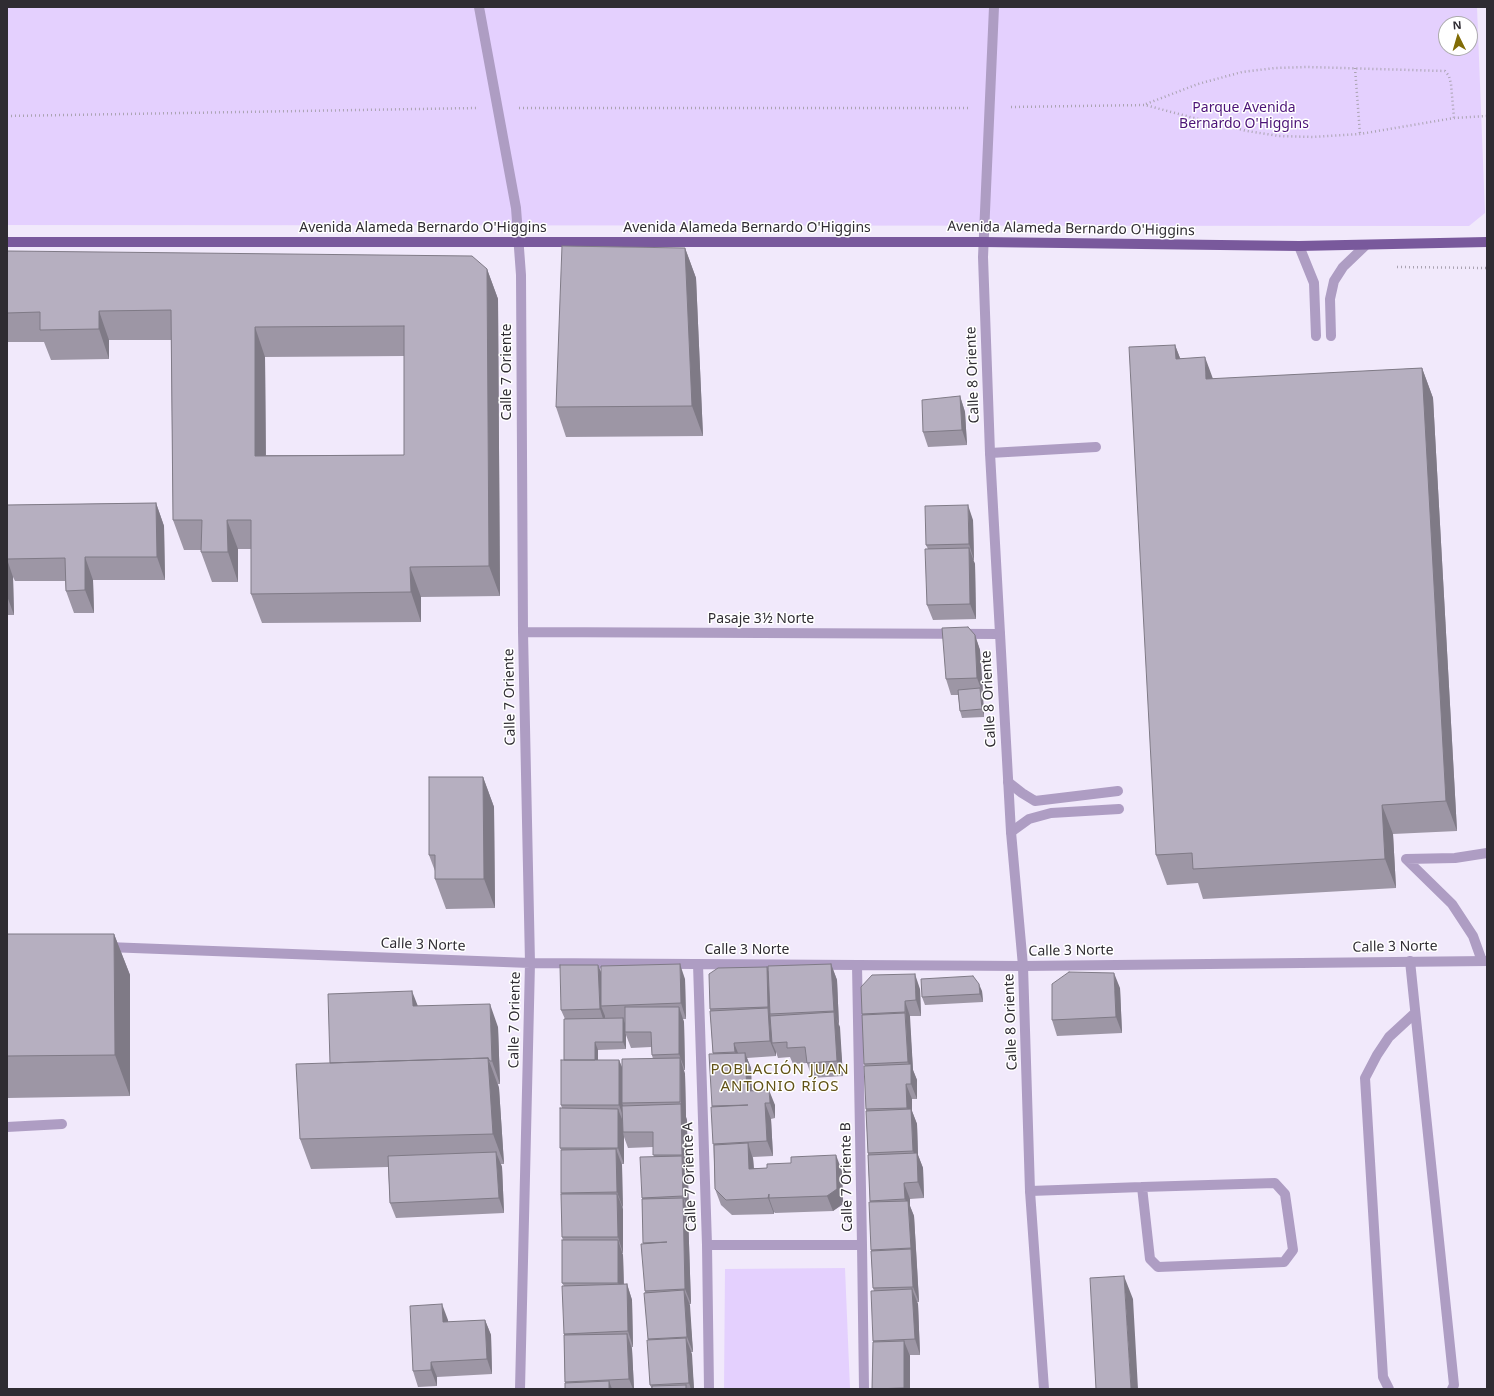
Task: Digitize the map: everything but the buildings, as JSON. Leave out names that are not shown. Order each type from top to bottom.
[{"type":"main road","name":"Avenida Alameda Bernardo O'Higgins","points":[[7,242],[984,242],[1299,246],[1487,242]]},
{"type":"street","name":"Calle 7 Oriente","points":[[479,7],[516,208],[521,275],[523,632],[530,963],[520,1389]]},
{"type":"street","name":"Calle 8 Oriente","points":[[994,7],[983,257],[990,453],[1011,832],[1023,966],[1030,1191],[1044,1389]]},
{"type":"street","points":[[1331,336],[1330,299],[1334,281],[1344,267],[1366,245]]},
{"type":"street","points":[[1299,246],[1314,283],[1316,336]]},
{"type":"street","points":[[990,453],[1096,447]]},
{"type":"street","name":"Pasaje 3½ Norte","points":[[523,632],[1000,634]]},
{"type":"street","points":[[1008,782],[1022,794],[1035,801],[1118,791]]},
{"type":"street","points":[[1011,832],[1029,819],[1051,813],[1119,809]]},
{"type":"street","points":[[1484,961],[1473,936],[1452,904],[1406,859],[1455,858],[1487,853]]},
{"type":"street","name":"Calle 3 Norte","points":[[94,946],[530,963],[1023,966],[1484,961]]},
{"type":"street","points":[[1410,961],[1454,1385],[1452,1389]]},
{"type":"street","name":"Calle 7 Oriente A","points":[[698,964],[707,1245],[709,1389]]},
{"type":"street","name":"Calle 7 Oriente B","points":[[857,965],[864,1389]]},
{"type":"street","points":[[1389,1389],[1383,1377],[1365,1078],[1389,1037],[1415,1013]]},
{"type":"street","points":[[7,1127],[62,1124]]},
{"type":"street","points":[[1030,1191],[1275,1184],[1285,1194],[1293,1250],[1284,1262],[1158,1267],[1150,1259],[1142,1188]]},
{"type":"street","points":[[707,1245],[862,1246]]},
{"type":"path","points":[[1145,105],[1198,84],[1242,72],[1308,66],[1445,71],[1449,76],[1451,84],[1454,118]]},
{"type":"path","points":[[1355,68],[1360,134]]},
{"type":"path","points":[[7,116],[497,108],[989,108],[1145,105],[1233,128],[1279,136],[1313,137],[1360,134],[1454,118],[1487,116]]},
{"type":"green space","name":"Parque Avenida Bernardo O'Higgins","points":[[7,7],[1477,7],[1477,16],[1438,16],[1438,56],[1478,56],[1478,33],[1485,213],[1469,226],[7,225]]},
{"type":"green space","points":[[845,1268],[850,1389],[724,1389],[725,1269]]},
{"type":"district","name":"POBLACIÓN JUAN ANTONIO RÍOS","points":[[780,1078]]}]
